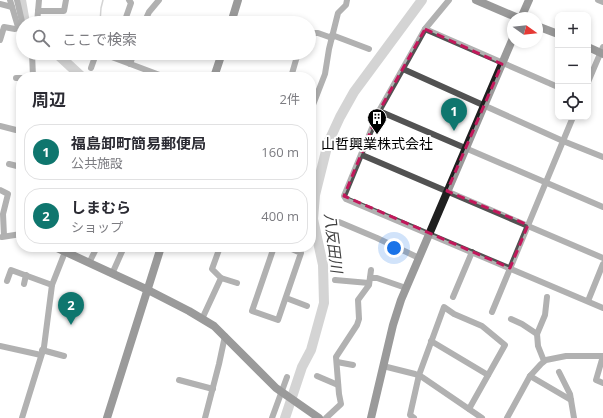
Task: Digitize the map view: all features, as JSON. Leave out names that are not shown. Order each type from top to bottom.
[{"type":"street","points":[[10,0],[16,16]]},
{"type":"street","points":[[17,0],[19,16]]},
{"type":"street","points":[[38,16],[39,0]]},
{"type":"street","points":[[38,11],[64,11],[66,0]]},
{"type":"street","points":[[126,16],[130,3],[129,0]]},
{"type":"street","points":[[147,16],[159,0]]},
{"type":"street","points":[[234,16],[238,0]]},
{"type":"street","points":[[316,97],[325,74],[329,49],[338,13],[346,5],[347,0]]},
{"type":"street","points":[[449,0],[425,29],[379,111],[344,196],[346,199],[430,233],[603,308]]},
{"type":"street","points":[[476,0],[507,13]]},
{"type":"street","points":[[524,12],[529,0]]},
{"type":"street","points":[[598,0],[603,2]]},
{"type":"street","points":[[0,4],[12,7]]},
{"type":"street","points":[[0,40],[4,27],[16,30]]},
{"type":"street","points":[[543,28],[555,33]]},
{"type":"street","points":[[425,29],[502,64],[555,86]]},
{"type":"street","points":[[316,33],[369,49]]},
{"type":"street","points":[[371,418],[393,325],[406,288],[509,48]]},
{"type":"street","points":[[591,48],[602,51],[591,75]]},
{"type":"street","points":[[32,60],[33,72]]},
{"type":"street","points":[[91,68],[94,60]]},
{"type":"street","points":[[123,60],[152,72]]},
{"type":"street","points":[[130,64],[131,60]]},
{"type":"street","points":[[216,72],[220,60]]},
{"type":"street","points":[[293,72],[296,60]]},
{"type":"street","points":[[403,69],[563,141],[603,157]]},
{"type":"street","points":[[379,111],[603,207]]},
{"type":"street","points":[[492,312],[572,120]]},
{"type":"street","points":[[0,126],[16,130]]},
{"type":"street","points":[[362,155],[603,258]]},
{"type":"street","points":[[9,164],[16,166]]},
{"type":"street","points":[[0,190],[8,194],[2,214],[2,237],[16,235]]},
{"type":"street","points":[[339,222],[419,258]]},
{"type":"street","points":[[22,418],[42,352],[52,285],[65,252],[148,290],[214,326],[282,392],[319,418]]},
{"type":"street","points":[[89,263],[94,252]]},
{"type":"street","points":[[112,274],[122,252]]},
{"type":"street","points":[[107,418],[160,252]]},
{"type":"street","points":[[218,252],[212,269],[221,278],[237,283]]},
{"type":"street","points":[[272,252],[252,311],[278,320],[301,253],[299,252]]},
{"type":"street","points":[[453,297],[472,252]]},
{"type":"street","points":[[588,301],[603,264]]},
{"type":"street","points":[[7,281],[11,270],[52,285]]},
{"type":"street","points":[[326,418],[341,404],[336,356],[357,325],[359,318],[358,300],[367,289],[371,270]]},
{"type":"street","points":[[24,284],[26,275]]},
{"type":"street","points":[[202,319],[221,278]]},
{"type":"street","points":[[335,280],[370,280],[377,278],[406,288]]},
{"type":"street","points":[[544,362],[538,346],[537,334],[545,315],[547,297]]},
{"type":"street","points":[[286,298],[307,306]]},
{"type":"street","points":[[414,418],[410,415],[419,375],[444,307],[454,314],[482,326],[505,345],[469,409]]},
{"type":"street","points":[[511,319],[537,334]]},
{"type":"street","points":[[205,418],[225,336]]},
{"type":"street","points":[[431,341],[488,375]]},
{"type":"street","points":[[0,346],[64,356]]},
{"type":"street","points":[[509,417],[530,376],[544,362],[559,357],[603,356],[596,380],[603,383]]},
{"type":"street","points":[[337,362],[353,366]]},
{"type":"street","points":[[383,366],[419,375],[482,418]]},
{"type":"street","points":[[560,372],[568,388],[574,418]]},
{"type":"street","points":[[317,376],[338,385]]},
{"type":"street","points":[[530,376],[571,400]]},
{"type":"street","points":[[272,418],[286,377]]},
{"type":"street","points":[[179,380],[213,389]]},
{"type":"highlighted area","points":[[425,29],[502,64],[447,191],[528,225],[510,268],[344,196],[379,111]]},
{"type":"waterway","points":[[21,0],[24,16]]},
{"type":"waterway","points":[[100,16],[103,0]]},
{"type":"waterway","name":"八反田川","points":[[316,191],[328,143],[340,117],[354,92],[422,0]]},
{"type":"waterway","points":[[64,60],[77,72]]},
{"type":"waterway","name":"八反田川","points":[[285,418],[302,367],[311,350],[324,303],[323,265],[316,233]]},
{"type":"place","name":"福島卸町簡易郵便局","points":[[454,131]]},
{"type":"place","name":"山哲興業株式会社","points":[[377,135]]},
{"type":"place","name":"しまむら","points":[[71,325]]}]
